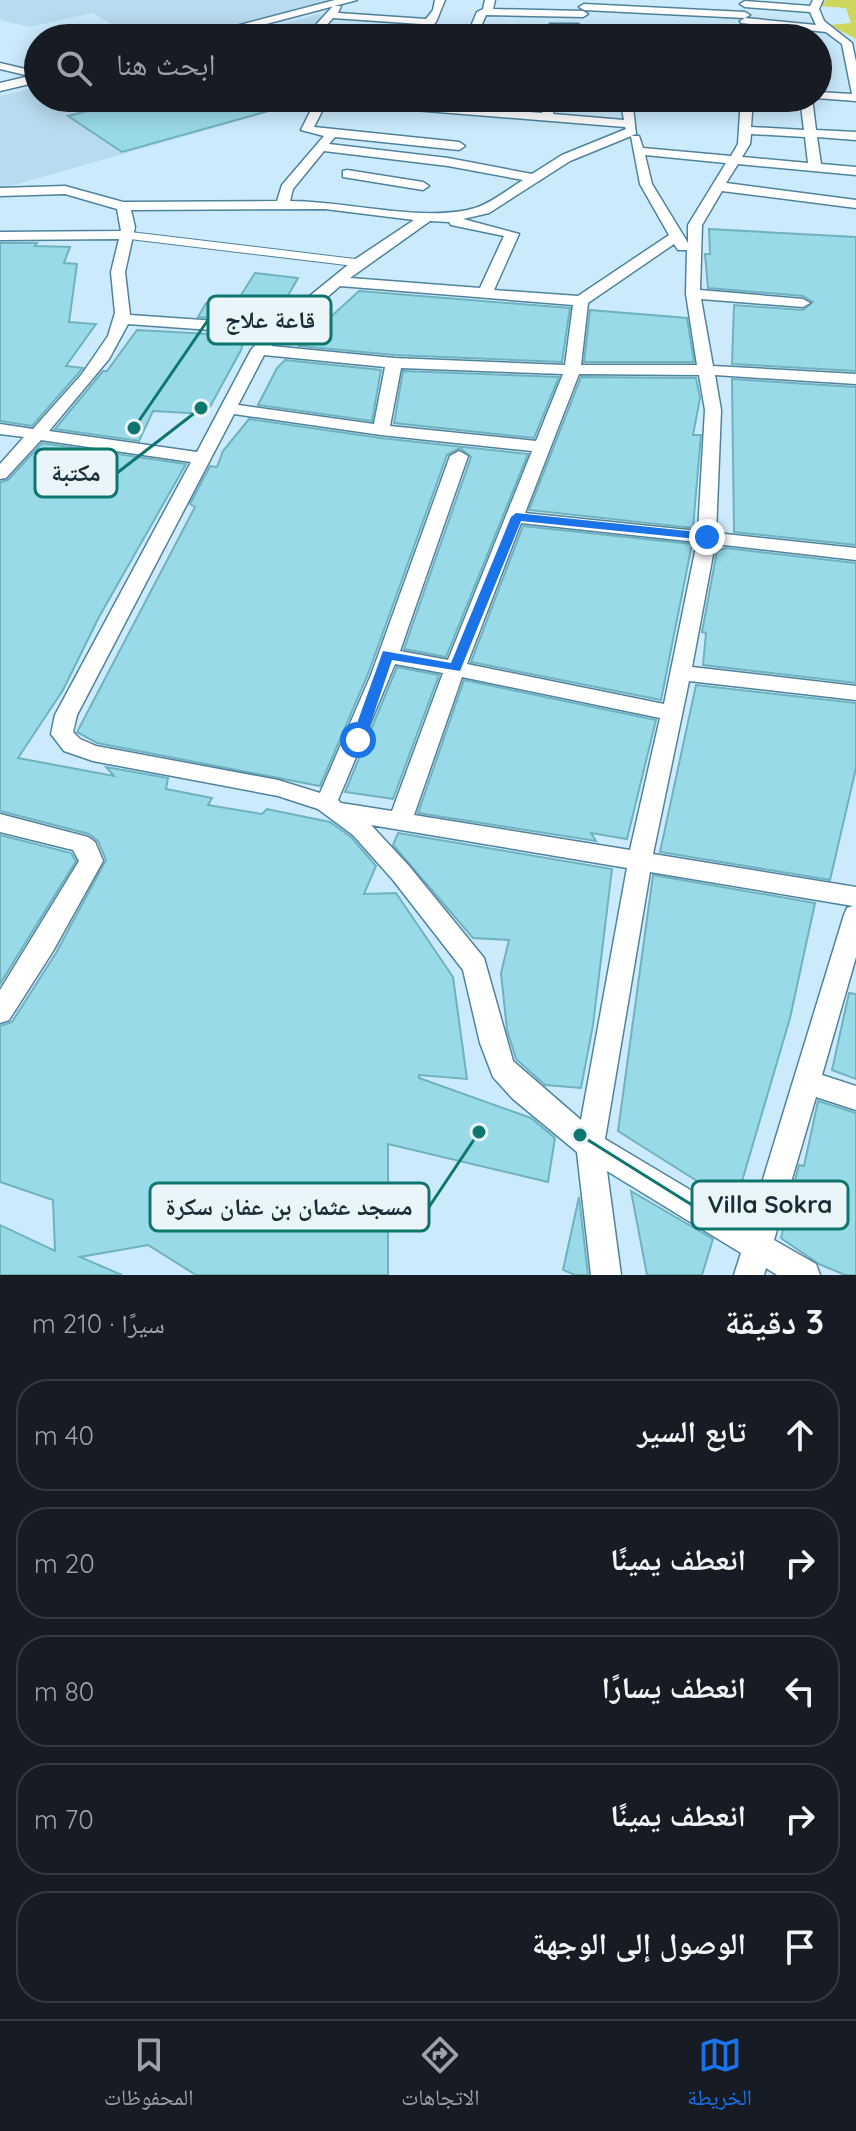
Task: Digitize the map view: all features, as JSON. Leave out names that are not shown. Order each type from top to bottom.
[{"type":"street","points":[[260,24],[351,0]]},
{"type":"street","points":[[272,24],[334,11],[368,0]]},
{"type":"street","points":[[334,11],[431,22],[440,0]]},
{"type":"street","points":[[613,0],[663,1],[745,12],[803,24]]},
{"type":"street","points":[[477,24],[482,12],[489,6],[745,12],[815,2],[821,24]]},
{"type":"street","points":[[632,24],[633,10]]},
{"type":"street","points":[[322,24],[334,11]]},
{"type":"street","points":[[832,95],[856,95],[850,40]]},
{"type":"street","points":[[0,66],[24,74]]},
{"type":"street","points":[[0,90],[24,83]]},
{"type":"street","points":[[316,112],[307,130],[366,136],[546,119],[634,135],[734,159],[856,171]]},
{"type":"street","points":[[396,112],[470,126]]},
{"type":"street","points":[[0,192],[65,190],[122,206],[349,206],[409,199],[450,162],[480,112]]},
{"type":"street","points":[[546,119],[548,112]]},
{"type":"street","points":[[629,112],[646,184],[693,263]]},
{"type":"street","points":[[606,1275],[590,1145],[640,859],[707,537],[713,410],[693,294],[695,225],[744,144],[747,112]]},
{"type":"street","points":[[807,112],[815,167]]},
{"type":"street","points":[[746,130],[856,136]]},
{"type":"street","points":[[283,204],[287,188],[332,133]]},
{"type":"street","points":[[634,135],[566,158],[484,210],[462,216],[430,218],[359,263],[277,330],[259,350],[228,408],[66,715],[62,734],[72,745],[93,753],[278,788],[331,807],[856,897]]},
{"type":"street","points":[[359,152],[366,136]]},
{"type":"street","points":[[321,147],[450,162],[534,178]]},
{"type":"street","points":[[347,174],[409,199],[430,218],[511,233],[485,294]]},
{"type":"street","points":[[716,186],[856,204]]},
{"type":"street","points":[[0,474],[96,366],[114,339],[122,319],[118,270],[128,214],[122,206]]},
{"type":"street","points":[[0,236],[126,235]]},
{"type":"street","points":[[336,281],[581,301],[677,236]]},
{"type":"street","points":[[693,294],[803,303]]},
{"type":"street","points":[[401,819],[455,668],[572,371],[581,301]]},
{"type":"street","points":[[122,319],[277,330]]},
{"type":"street","points":[[259,350],[394,363],[572,371],[706,370],[856,379]]},
{"type":"street","points":[[381,430],[394,363]]},
{"type":"street","points":[[228,408],[381,430],[543,447]]},
{"type":"street","points":[[0,429],[202,458]]},
{"type":"street","points":[[331,807],[358,740],[459,456]]},
{"type":"street","points":[[516,517],[856,554]]},
{"type":"street","points":[[387,655],[672,713]]},
{"type":"street","points":[[681,673],[856,693]]},
{"type":"street","points":[[331,807],[361,829],[401,873],[475,966],[502,1068],[523,1090],[590,1145],[805,1275]]},
{"type":"street","points":[[0,823],[80,843],[87,848],[91,861],[44,944],[0,1012]]},
{"type":"street","points":[[749,1275],[807,1082],[848,972],[856,915]]},
{"type":"street","points":[[807,1082],[856,1098]]},
{"type":"lane","points":[[126,235],[359,263]]},
{"type":"shaded area","points":[[0,0],[336,0],[241,24],[112,24],[92,13],[24,26],[0,20]]},
{"type":"shaded area","points":[[319,14],[325,15],[316,24],[282,24]]},
{"type":"shaded area","points":[[24,90],[24,112],[270,112],[0,189],[0,96]]},
{"type":"green space","points":[[826,0],[856,0],[856,39],[832,27],[851,23],[846,8],[820,6]]},
{"type":"building","points":[[84,112],[265,112],[122,152],[68,116]]},
{"type":"building","points":[[709,229],[856,237],[856,371],[732,364],[734,305],[803,310],[813,302],[803,296],[708,288],[705,254],[710,254]]},
{"type":"building","points":[[0,243],[70,247],[64,263],[77,264],[69,322],[96,324],[66,366],[83,368],[32,426],[0,421]]},
{"type":"building","points":[[255,273],[298,278],[273,322],[198,317],[206,303],[234,306]]},
{"type":"building","points":[[359,291],[570,308],[562,362],[394,355],[299,346]]},
{"type":"building","points":[[590,310],[687,318],[694,362],[584,362]]},
{"type":"building","points":[[137,330],[245,336],[241,350],[206,414],[153,411],[139,441],[55,429],[103,371],[107,371]]},
{"type":"building","points":[[285,360],[381,370],[372,421],[258,405],[277,368]]},
{"type":"building","points":[[403,371],[559,377],[534,438],[394,423]]},
{"type":"building","points":[[581,377],[696,378],[700,398],[693,435],[701,435],[693,528],[529,510]]},
{"type":"building","points":[[732,379],[856,387],[856,545],[734,532]]},
{"type":"building","points":[[249,419],[381,438],[528,454],[446,657],[404,649],[471,457],[460,448],[447,455],[368,674],[320,786],[97,743],[77,732],[195,507],[190,504],[210,466],[217,467],[223,451]]},
{"type":"building","points":[[42,443],[186,464],[99,617],[63,690],[18,758],[114,776],[106,767],[168,778],[166,789],[212,798],[208,805],[262,814],[267,809],[330,822],[351,837],[376,866],[364,894],[396,893],[453,977],[467,1079],[419,1075],[419,1078],[531,1118],[555,1138],[548,1182],[388,1144],[388,1275],[196,1275],[148,1245],[80,1257],[122,1275],[0,1275],[0,1225],[55,1251],[53,1200],[0,1182],[0,1026],[12,1022],[56,953],[106,860],[98,841],[89,834],[0,811],[0,482],[8,480]]},
{"type":"building","points":[[523,526],[692,544],[661,700],[471,662]]},
{"type":"building","points":[[726,548],[856,563],[856,683],[703,665],[706,633],[702,632],[717,551]]},
{"type":"building","points":[[397,667],[439,675],[393,799],[345,792]]},
{"type":"building","points":[[464,680],[656,720],[627,839],[591,833],[596,841],[418,813]]},
{"type":"building","points":[[696,685],[856,703],[856,768],[830,880],[660,852]]},
{"type":"building","points":[[398,833],[612,869],[593,1025],[581,1088],[545,1085],[516,1059],[507,1030],[501,973],[509,940],[473,938],[393,845]]},
{"type":"building","points":[[0,835],[71,853],[76,861],[0,984]]},
{"type":"building","points":[[653,875],[815,903],[790,1018],[735,1205],[618,1131]]},
{"type":"building","points":[[849,993],[856,994],[856,1079],[832,1070]]},
{"type":"building","points":[[818,1101],[856,1113],[856,1275],[845,1275],[819,1264],[781,1238],[799,1165],[804,1166]]},
{"type":"building","points":[[631,1191],[713,1239],[702,1275],[647,1275]]},
{"type":"building","points":[[579,1197],[588,1275],[575,1275],[563,1270]]},
{"type":"place","name":"مكتبة","points":[[201,408]]},
{"type":"place","name":"قاعة علاج","points":[[134,428]]},
{"type":"place","name":"مسجد عثمان بن عفان سكرة","points":[[479,1132]]},
{"type":"place","name":"Villa Sokra","points":[[580,1135]]},
{"type":"route","points":[[358,740],[387,655],[455,668],[516,517],[707,537]]}]
